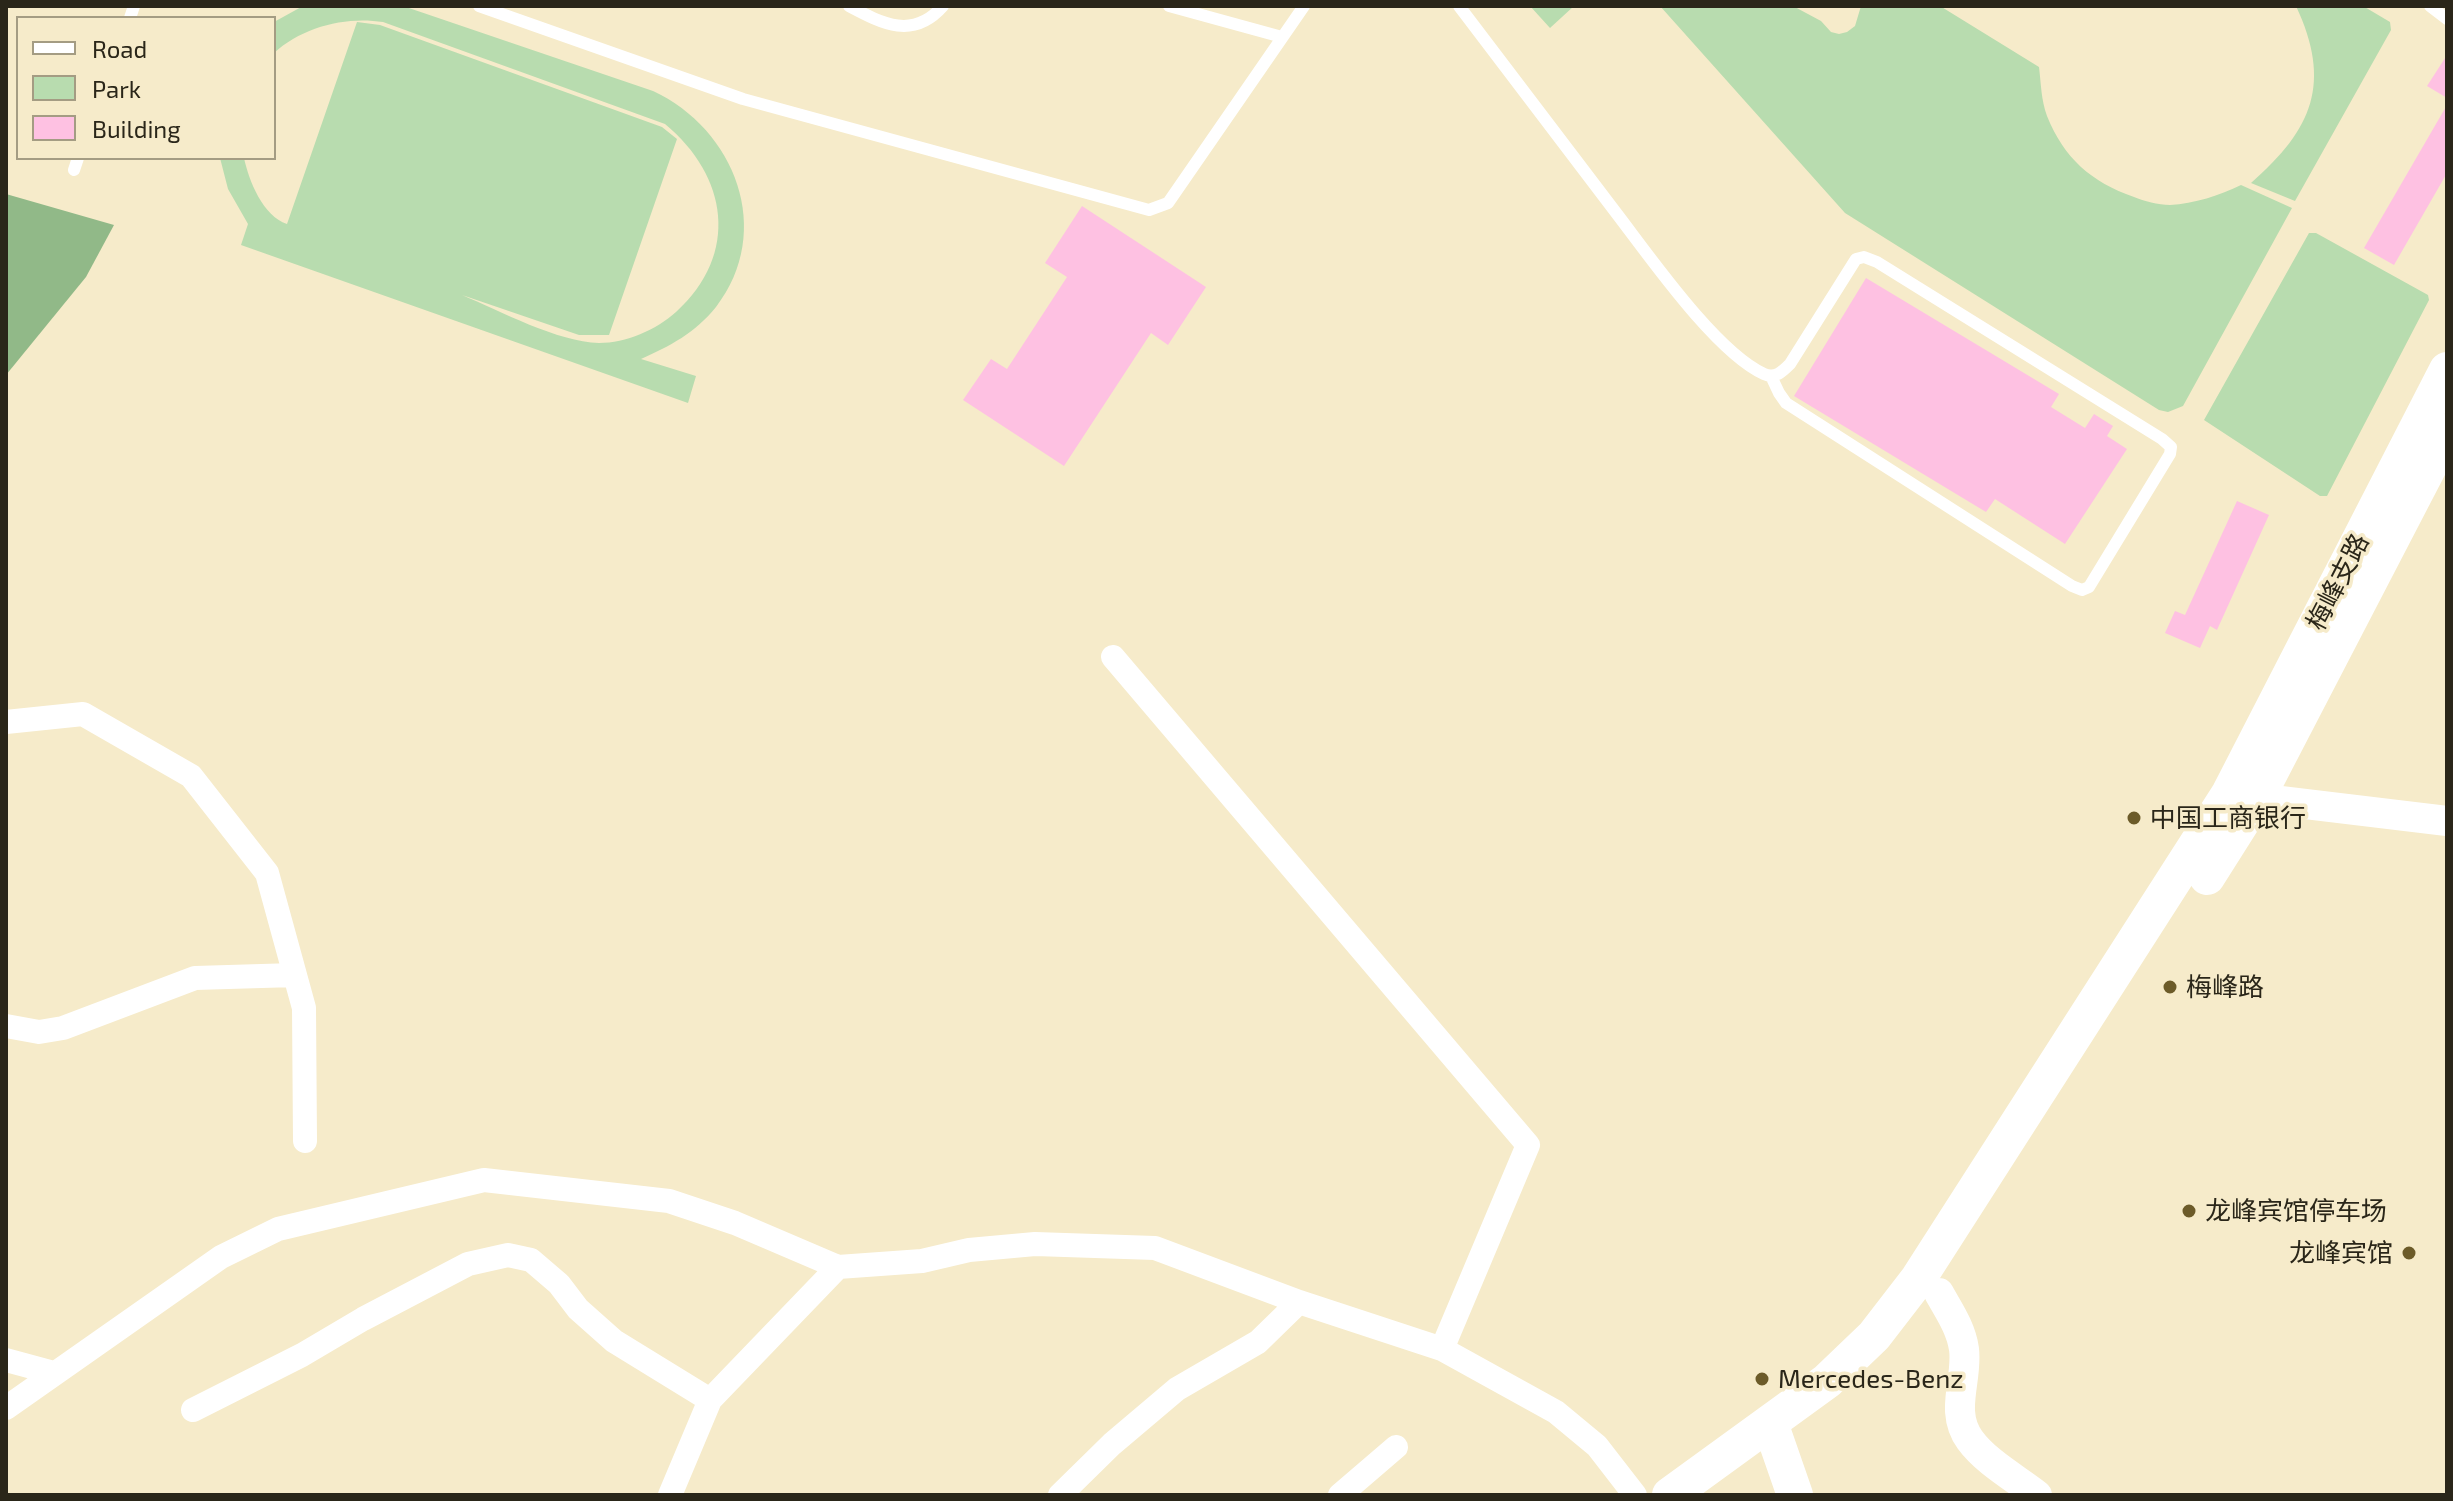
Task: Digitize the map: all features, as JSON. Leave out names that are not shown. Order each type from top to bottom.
[{"type":"main road","name":"梅峰支路","points":[[2243,796],[2447,370]]},
{"type":"main road","name":"梅峰支路","points":[[2243,796],[2447,432]]},
{"type":"main road","points":[[1670,1495],[1861,1383],[1911,1330],[1939,1293],[2243,796]]},
{"type":"main road","points":[[1711,1495],[1891,1317],[2243,796]]},
{"type":"main road","points":[[1774,1435],[1795,1495]]},
{"type":"street","points":[[1113,657],[1528,1145],[1442,1349]]},
{"type":"street","points":[[6,722],[83,714],[191,776],[267,873],[304,1008],[305,1141]]},
{"type":"street","points":[[2243,796],[2447,821]]},
{"type":"street","points":[[6,1026],[39,1032],[63,1028],[195,978],[295,975]]},
{"type":"street","points":[[6,1408],[221,1257],[278,1229],[484,1180],[669,1201],[735,1223],[838,1267],[922,1261],[969,1250],[1035,1244],[1155,1248],[1299,1302],[1442,1349],[1556,1412],[1597,1446],[1635,1495]]},
{"type":"street","points":[[193,1410],[302,1355],[468,1264],[508,1255],[531,1260],[614,1341],[710,1400]]},
{"type":"street","points":[[670,1495],[710,1400],[838,1267]]},
{"type":"street","points":[[1939,1293],[1961,1332],[1965,1351],[1959,1402],[1961,1423],[1970,1440],[2037,1495]]},
{"type":"street","points":[[1060,1495],[1112,1444],[1177,1389],[1258,1342],[1299,1302]]},
{"type":"street","points":[[6,1360],[54,1373]]},
{"type":"street","points":[[1340,1495],[1396,1447]]},
{"type":"lane","points":[[479,6],[743,99],[1149,210],[1168,203],[1304,6]]},
{"type":"lane","points":[[849,6],[883,24],[900,27],[932,18],[943,6]]},
{"type":"lane","points":[[1169,6],[1282,37]]},
{"type":"lane","points":[[1459,6],[1663,274],[1725,347],[1763,373],[1771,376],[1782,373],[1790,364],[1856,259],[1864,257],[1877,262],[2162,439],[2171,447],[2170,454],[2089,587],[2082,590],[1786,403],[1771,376]]},
{"type":"lane","points":[[2430,6],[2447,19]]},
{"type":"green space","points":[[303,6],[403,6],[653,91],[682,108],[706,130],[725,156],[737,185],[744,215],[743,247],[734,277],[716,307],[691,331],[641,359],[696,376],[688,403],[241,245],[248,224],[228,189],[221,160],[245,160],[253,187],[264,206],[287,224],[357,22],[380,25],[662,127],[677,139],[609,335],[579,335],[462,295],[548,332],[599,343],[620,341],[650,330],[676,312],[696,289],[710,265],[717,241],[718,216],[713,191],[702,167],[665,124],[383,22],[354,21],[325,26],[298,36],[276,51],[276,21]]},
{"type":"green space","points":[[1530,6],[1574,6],[1550,28]]},
{"type":"green space","points":[[1660,6],[1793,6],[1821,21],[1831,32],[1839,34],[1855,26],[1861,6],[1940,6],[2039,67],[2044,104],[2054,131],[2081,167],[2105,184],[2142,200],[2170,205],[2207,198],[2241,185],[2292,208],[2183,406],[2168,412],[2159,410],[1845,213]]},
{"type":"green space","points":[[2296,6],[2363,6],[2390,22],[2391,30],[2295,201],[2251,183],[2289,143],[2302,124],[2310,103],[2314,82],[2313,59]]},
{"type":"green space","points":[[6,194],[114,225],[86,277],[6,375]]},
{"type":"green space","points":[[2309,233],[2316,233],[2428,295],[2429,300],[2327,496],[2320,496],[2204,420]]},
{"type":"building","points":[[2447,55],[2447,98],[2427,86]]},
{"type":"building","points":[[2447,105],[2447,173],[2394,265],[2364,248]]},
{"type":"building","points":[[1082,206],[1206,287],[1168,345],[1151,333],[1064,466],[963,400],[991,359],[1007,369],[1067,277],[1045,263]]},
{"type":"building","points":[[1866,278],[2059,394],[2051,407],[2085,428],[2094,414],[2113,426],[2107,436],[2127,449],[2065,544],[1995,499],[1986,512],[1794,396]]},
{"type":"building","points":[[2237,501],[2269,515],[2217,630],[2210,626],[2200,648],[2165,633],[2175,611],[2185,615]]},
{"type":"place","name":"中国工商银行","points":[[2134,818]]},
{"type":"place","name":"梅峰路","points":[[2170,987]]},
{"type":"place","name":"龙峰宾馆停车场","points":[[2189,1211]]},
{"type":"place","name":"龙峰宾馆","points":[[2409,1253]]},
{"type":"place","name":"Mercedes-Benz","points":[[1762,1379]]}]
